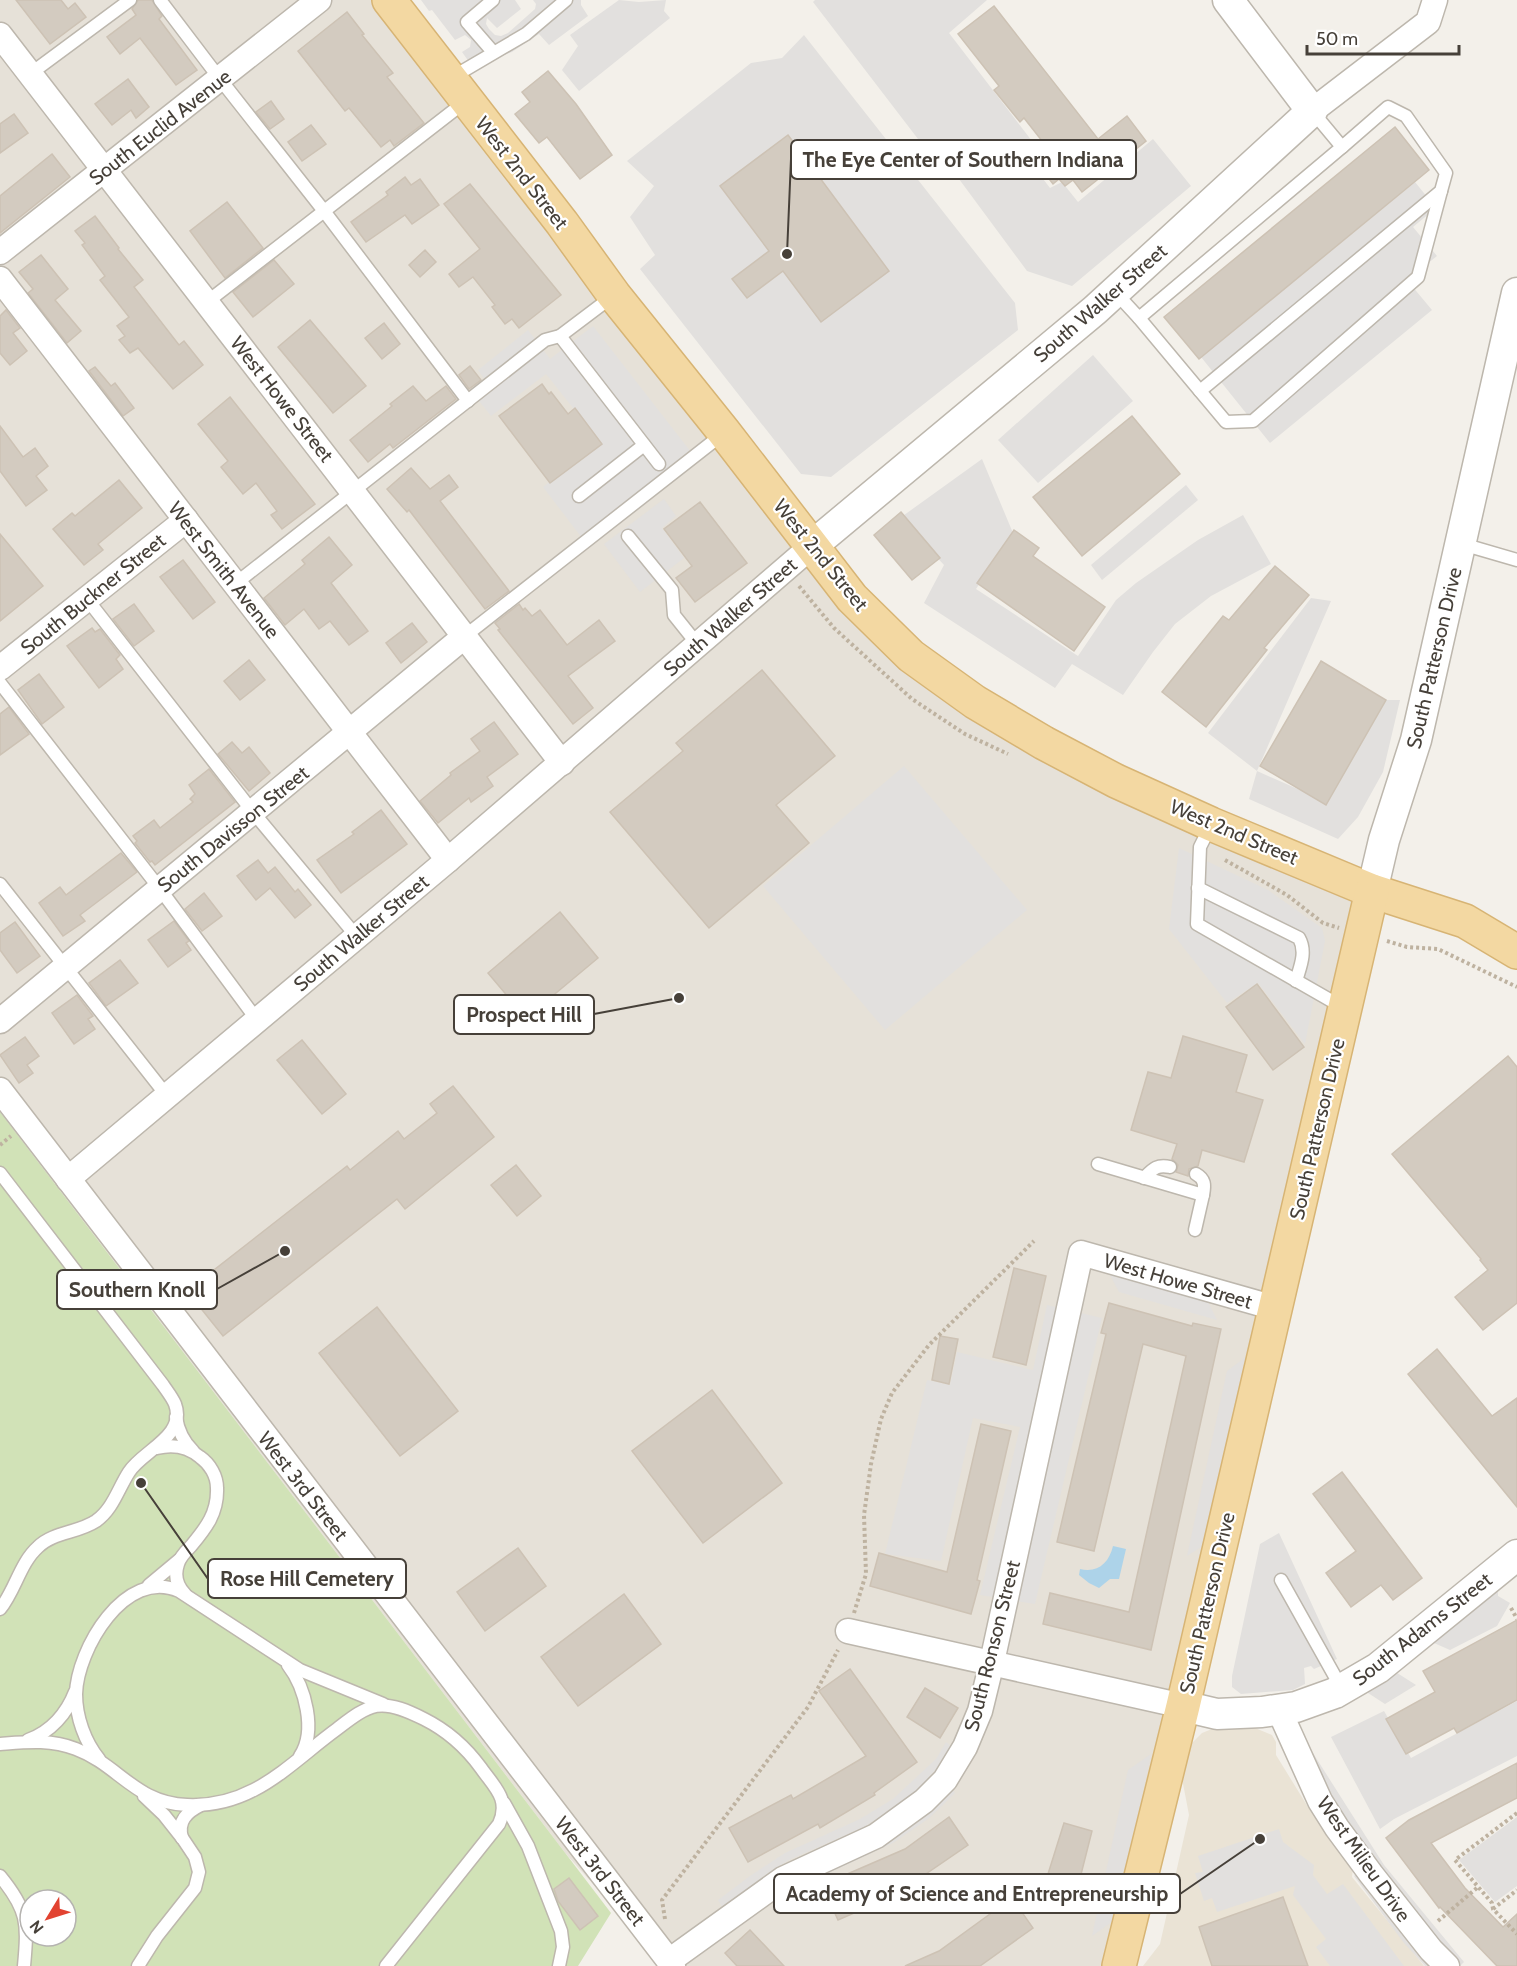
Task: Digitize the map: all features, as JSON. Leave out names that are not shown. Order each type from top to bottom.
[{"type":"main road","name":"West 2nd Street","points":[[390,0],[562,223],[614,295],[724,432],[852,598],[911,656],[975,702],[1044,743],[1116,781],[1211,824],[1372,891],[1465,921],[1517,952]]},
{"type":"main road","name":"South Patterson Drive","points":[[1119,1966],[1183,1706],[1372,891]]},
{"type":"street","name":"South Euclid Avenue","points":[[0,252],[319,0]]},
{"type":"street","points":[[1228,0],[1312,111]]},
{"type":"street","name":"South Walker Street","points":[[68,1179],[448,860],[812,546],[1115,292],[1312,111],[1428,22],[1435,0]]},
{"type":"street","name":"West Howe Street","points":[[0,35],[562,763]]},
{"type":"street","name":"West Smith Avenue","points":[[0,279],[448,860]]},
{"type":"street","name":"South Patterson Drive","points":[[1372,891],[1384,840],[1416,740],[1517,293]]},
{"type":"street","name":"South Buckner Street","points":[[0,668],[186,520]]},
{"type":"street","name":"South Davisson Street","points":[[0,1021],[465,636]]},
{"type":"street","name":"West 3rd Street","points":[[0,1090],[669,1964]]},
{"type":"street","name":"West Howe Street","points":[[1081,1253],[1275,1308]]},
{"type":"street","name":"South Ronson Street","points":[[669,1964],[783,1879],[876,1836],[924,1801],[945,1780],[965,1747],[980,1711],[992,1662],[1081,1253]]},
{"type":"street","name":"South Adams Street","points":[[1183,1706],[1216,1714],[1279,1710],[1316,1700],[1342,1689],[1378,1668],[1517,1555]]},
{"type":"street","points":[[848,1631],[1183,1706]]},
{"type":"street","name":"West Milieu Drive","points":[[1279,1710],[1320,1801],[1337,1828],[1431,1950],[1447,1966]]},
{"type":"lane","points":[[30,74],[130,0]]},
{"type":"lane","points":[[160,0],[468,401]]},
{"type":"lane","points":[[493,0],[467,22],[494,52]]},
{"type":"lane","points":[[207,302],[324,211],[458,89],[494,52],[526,34],[566,0]]},
{"type":"lane","points":[[1115,292],[1226,422],[1253,421],[1418,277],[1446,173],[1406,116],[1388,107],[1138,318]]},
{"type":"lane","points":[[1312,111],[1342,147]]},
{"type":"lane","points":[[1200,391],[1441,191]]},
{"type":"lane","points":[[235,584],[545,340],[560,336],[614,295]]},
{"type":"lane","points":[[560,336],[659,464]]},
{"type":"lane","points":[[465,636],[724,432]]},
{"type":"lane","points":[[579,496],[644,445]]},
{"type":"lane","points":[[628,536],[672,590],[674,615],[698,645]]},
{"type":"lane","points":[[1462,544],[1517,560]]},
{"type":"lane","points":[[87,598],[253,812],[357,937]]},
{"type":"lane","points":[[0,683],[160,889],[257,1020]]},
{"type":"lane","points":[[1211,824],[1200,847],[1197,924],[1345,1009]]},
{"type":"lane","points":[[0,884],[167,1096]]},
{"type":"lane","points":[[1198,888],[1299,938],[1303,955],[1296,981]]},
{"type":"lane","points":[[1098,1164],[1203,1195]]},
{"type":"lane","points":[[1144,1178],[1153,1168],[1161,1165],[1170,1167]]},
{"type":"lane","points":[[0,1173],[163,1384],[174,1403],[178,1430],[196,1454]]},
{"type":"lane","points":[[1195,1230],[1205,1185],[1202,1178],[1196,1174]]},
{"type":"lane","points":[[0,1609],[34,1551],[48,1540],[82,1528],[99,1518],[113,1503],[132,1468],[170,1434],[176,1415]]},
{"type":"lane","points":[[27,1741],[56,1723],[68,1707],[77,1688],[88,1650],[100,1627],[119,1605],[158,1578],[180,1558],[208,1524],[217,1504],[215,1475],[205,1461],[185,1448],[171,1445],[153,1450]]},
{"type":"lane","points":[[180,1558],[176,1578],[180,1589],[186,1595]]},
{"type":"lane","points":[[1281,1580],[1342,1689]]},
{"type":"lane","points":[[137,1592],[147,1587],[161,1585],[169,1587],[186,1595],[281,1658],[314,1677],[419,1716],[451,1734],[473,1758],[502,1799],[528,1846],[561,1931],[563,1947],[559,1966]]},
{"type":"lane","points":[[281,1658],[295,1676],[306,1706],[308,1726],[306,1745],[295,1764]]},
{"type":"lane","points":[[77,1688],[78,1713],[84,1732],[91,1748],[103,1763]]},
{"type":"lane","points":[[137,1790],[163,1801],[189,1805],[249,1792],[276,1778],[350,1719],[372,1707],[387,1705]]},
{"type":"lane","points":[[0,1744],[27,1741],[64,1745],[86,1753],[103,1763],[137,1790],[164,1815],[183,1839],[198,1864],[197,1881],[191,1894],[157,1936],[142,1963]]},
{"type":"lane","points":[[386,1966],[500,1824],[505,1807],[502,1799]]},
{"type":"lane","points":[[183,1839],[180,1828],[184,1818],[188,1812],[201,1804]]},
{"type":"lane","points":[[0,1877],[18,1900],[26,1924],[24,1966]]},
{"type":"path","points":[[1407,947],[1438,949],[1517,987]]},
{"type":"path","points":[[665,1920],[662,1900],[808,1707],[848,1631],[866,1574],[864,1515],[871,1464],[881,1419],[892,1393],[929,1345],[1034,1241]]},
{"type":"path","points":[[1511,1608],[1517,1619]]},
{"type":"path","points":[[1517,1813],[1455,1860],[1492,1903],[1493,1909],[1517,1934]]},
{"type":"path","points":[[1438,1921],[1478,1887]]},
{"type":"path","points":[[1493,1909],[1517,1890]]},
{"type":"shaded area","points":[[0,0],[399,0],[878,624],[1076,755],[1385,884],[1126,1966],[667,1966],[566,1854],[0,1112]]},
{"type":"shaded area","points":[[421,0],[515,0],[521,9],[497,28],[487,18],[486,24],[489,29],[495,35],[501,36],[508,33],[535,9],[536,4],[533,0],[581,0],[581,5],[588,16],[549,45],[539,34],[512,52],[480,64],[474,69],[462,52],[470,47],[471,40],[465,35],[455,40],[432,10],[429,11]]},
{"type":"shaded area","points":[[619,0],[639,2],[666,0],[664,11],[670,18],[579,91],[562,70],[578,46],[570,35]]},
{"type":"shaded area","points":[[815,0],[987,0],[949,33],[1035,145],[1024,154],[1050,188],[1062,182],[1078,202],[1153,139],[1191,186],[1072,286],[1027,271],[959,179],[941,169],[813,2]]},
{"type":"shaded area","points":[[804,35],[1015,303],[1018,330],[831,477],[801,474],[640,269],[655,255],[630,217],[654,186],[627,161],[751,63],[782,58]]},
{"type":"shaded area","points":[[1415,182],[1436,208],[1413,227],[1437,256],[1407,280],[1432,310],[1270,443],[1201,357]]},
{"type":"shaded area","points":[[593,326],[691,452],[582,538],[543,487],[600,442],[546,374],[491,416],[471,391],[485,380],[478,370],[528,330],[550,359]]},
{"type":"shaded area","points":[[1093,355],[1133,401],[1038,483],[998,440]]},
{"type":"shaded area","points":[[982,459],[1013,533],[976,589],[1078,656],[1116,600],[1136,583],[1198,540],[1243,515],[1271,564],[1211,596],[1175,624],[1123,695],[1072,664],[1055,688],[924,603],[944,565],[900,518]]},
{"type":"shaded area","points":[[1186,485],[1198,500],[1102,580],[1091,565]]},
{"type":"shaded area","points":[[664,499],[676,516],[662,528],[684,558],[640,592],[604,544]]},
{"type":"shaded area","points":[[1311,598],[1331,601],[1257,771],[1208,733]]},
{"type":"shaded area","points":[[1377,700],[1400,700],[1383,772],[1358,817],[1338,839],[1249,799],[1257,771],[1327,802]]},
{"type":"shaded area","points":[[904,766],[1027,910],[885,1030],[763,886]]},
{"type":"shaded area","points":[[1179,848],[1268,890],[1322,928],[1325,941],[1305,1044],[1258,983],[1227,1003],[1169,929]]},
{"type":"shaded area","points":[[1109,1273],[1206,1298],[1217,1320],[1119,1292]]},
{"type":"shaded area","points":[[1047,1305],[1102,1318],[1035,1604],[980,1595],[1020,1427],[973,1418],[941,1561],[885,1554],[927,1380],[950,1385],[957,1352],[1033,1370]]},
{"type":"shaded area","points":[[1250,1354],[1209,1542],[1187,1556],[1227,1371]]},
{"type":"shaded area","points":[[1279,1533],[1337,1659],[1314,1669],[1311,1666],[1304,1668],[1305,1684],[1293,1690],[1241,1694],[1232,1687],[1232,1676],[1260,1544]]},
{"type":"shaded area","points":[[1498,1590],[1498,1596],[1510,1603],[1497,1626],[1450,1650],[1434,1643]]},
{"type":"shaded area","points":[[1394,1671],[1416,1685],[1385,1704],[1365,1691]]},
{"type":"shaded area","points":[[1517,1701],[1517,1756],[1394,1819],[1380,1829],[1331,1737],[1384,1711],[1411,1758]]},
{"type":"shaded area","points":[[1217,1727],[1255,1728],[1272,1735],[1276,1742],[1276,1755],[1308,1807],[1313,1808],[1353,1868],[1352,1877],[1424,1966],[1143,1966],[1160,1944],[1189,1815],[1181,1773],[1184,1761],[1191,1744],[1202,1733]]},
{"type":"shaded area","points":[[946,1742],[952,1747],[941,1764],[914,1793],[898,1805],[864,1827],[789,1860],[722,1907],[718,1900],[785,1853],[860,1819],[893,1799],[936,1759]]},
{"type":"shaded area","points":[[1311,1750],[1384,1865],[1464,1962],[1460,1966],[1382,1875],[1305,1752]]},
{"type":"shaded area","points":[[1151,1754],[1116,1919],[1092,1936],[1128,1770]]},
{"type":"shaded area","points":[[950,1787],[955,1793],[943,1805],[928,1819],[893,1843],[801,1886],[791,1884]]},
{"type":"shaded area","points":[[1517,1817],[1517,1886],[1495,1902],[1459,1860]]},
{"type":"shaded area","points":[[1279,1829],[1283,1842],[1314,1865],[1313,1875],[1327,1894],[1343,1884],[1404,1966],[1330,1966],[1316,1947],[1326,1939],[1293,1895],[1295,1886],[1217,1912],[1212,1898],[1204,1901],[1195,1873],[1203,1872],[1198,1856]]},
{"type":"shaded area","points":[[1359,1872],[1434,1966],[1425,1966],[1404,1943],[1354,1876]]},
{"type":"green space","points":[[0,1112],[611,1913],[578,1966],[0,1966]]},
{"type":"water","points":[[1113,1546],[1126,1549],[1119,1579],[1110,1579],[1099,1588],[1079,1575],[1080,1569],[1097,1568],[1106,1562]]},
{"type":"building","points":[[16,0],[61,0],[68,9],[75,3],[86,17],[50,44]]},
{"type":"building","points":[[138,0],[152,0],[162,16],[159,19],[197,70],[176,85],[140,38],[120,54],[107,37],[136,15],[132,9]]},
{"type":"building","points":[[994,6],[1098,139],[1127,116],[1146,141],[1082,192],[1073,180],[1065,186],[1059,179],[1053,184],[1036,162],[1050,151],[1024,118],[1020,122],[994,90],[999,86],[958,34]]},
{"type":"building","points":[[347,12],[364,34],[362,35],[393,73],[387,77],[424,123],[394,146],[390,140],[381,147],[349,108],[345,111],[298,51]]},
{"type":"building","points":[[548,71],[576,104],[612,155],[580,179],[547,137],[539,143],[515,114],[530,102],[522,92]]},
{"type":"building","points":[[128,79],[149,107],[136,118],[131,110],[112,125],[95,104]]},
{"type":"building","points":[[271,101],[284,119],[270,129],[256,112]]},
{"type":"building","points":[[14,114],[28,133],[0,153],[0,124]]},
{"type":"building","points":[[311,125],[326,144],[302,161],[288,142]]},
{"type":"building","points":[[1395,127],[1429,170],[1199,359],[1164,317]]},
{"type":"building","points":[[788,135],[889,271],[821,322],[783,271],[747,298],[732,279],[769,251],[720,186]]},
{"type":"building","points":[[52,154],[70,177],[0,233],[0,196]]},
{"type":"building","points":[[405,177],[411,185],[420,179],[439,205],[412,224],[405,215],[366,242],[351,222],[388,195],[386,192]]},
{"type":"building","points":[[470,184],[561,295],[519,328],[512,319],[505,324],[492,307],[495,305],[473,277],[459,287],[449,274],[480,249],[444,204]]},
{"type":"building","points":[[227,202],[263,248],[225,278],[190,231]]},
{"type":"building","points":[[95,216],[143,280],[134,287],[179,345],[184,341],[203,365],[173,389],[138,348],[130,353],[119,340],[125,336],[117,326],[129,317],[100,280],[105,276],[82,245],[85,243],[75,231]]},
{"type":"building","points":[[425,250],[436,262],[420,277],[409,265]]},
{"type":"building","points":[[41,255],[68,289],[55,300],[81,331],[67,343],[28,293],[33,289],[19,272]]},
{"type":"building","points":[[274,260],[294,284],[253,317],[233,292]]},
{"type":"building","points":[[6,310],[20,328],[13,333],[27,351],[10,365],[0,353],[0,316]]},
{"type":"building","points":[[310,320],[366,386],[333,413],[278,347]]},
{"type":"building","points":[[384,323],[400,344],[382,359],[365,338]]},
{"type":"building","points":[[470,366],[481,380],[469,389],[459,375]]},
{"type":"building","points":[[95,367],[111,386],[115,383],[134,408],[123,416],[89,371]]},
{"type":"building","points":[[542,384],[568,414],[575,408],[602,444],[550,483],[499,416]]},
{"type":"building","points":[[413,386],[426,401],[446,386],[456,399],[393,448],[390,444],[368,462],[350,440]]},
{"type":"building","points":[[230,397],[315,504],[282,529],[271,515],[277,511],[256,483],[243,494],[221,467],[228,461],[198,424]]},
{"type":"building","points":[[1132,416],[1180,474],[1082,556],[1033,497]]},
{"type":"building","points":[[0,426],[23,457],[35,448],[48,466],[36,476],[47,490],[26,506],[0,471]]},
{"type":"building","points":[[411,468],[430,489],[449,475],[458,487],[440,501],[509,591],[485,609],[409,510],[407,512],[387,489]]},
{"type":"building","points":[[119,480],[142,508],[98,544],[103,550],[84,565],[53,529],[72,513],[75,516]]},
{"type":"building","points":[[700,502],[747,563],[695,602],[676,578],[692,566],[664,529]]},
{"type":"building","points":[[901,512],[940,558],[912,580],[874,535]]},
{"type":"building","points":[[1014,530],[1039,548],[1033,556],[1105,607],[1074,651],[977,583]]},
{"type":"building","points":[[0,534],[43,586],[0,621]]},
{"type":"building","points":[[329,537],[352,565],[331,583],[368,631],[349,645],[330,621],[319,629],[304,609],[285,625],[264,598],[305,564],[302,560]]},
{"type":"building","points":[[183,560],[215,602],[193,619],[160,577]]},
{"type":"building","points":[[1275,566],[1309,595],[1264,648],[1267,650],[1206,727],[1162,692],[1223,616],[1229,620]]},
{"type":"building","points":[[134,604],[154,631],[134,646],[113,619]]},
{"type":"building","points":[[519,604],[532,616],[540,610],[567,645],[599,620],[615,641],[568,676],[593,708],[573,724],[498,630],[500,629],[495,623]]},
{"type":"building","points":[[412,623],[427,642],[401,663],[386,643]]},
{"type":"building","points":[[92,628],[95,632],[100,629],[120,655],[116,659],[123,669],[99,688],[67,646]]},
{"type":"building","points":[[249,660],[265,680],[240,700],[224,681]]},
{"type":"building","points":[[1321,661],[1386,700],[1326,805],[1260,766]]},
{"type":"building","points":[[762,670],[835,756],[776,805],[809,843],[709,928],[610,812],[683,751],[676,743]]},
{"type":"building","points":[[39,674],[64,707],[42,724],[18,690]]},
{"type":"building","points":[[9,707],[29,734],[0,755],[0,714]]},
{"type":"building","points":[[494,722],[518,754],[487,777],[493,786],[471,802],[469,798],[438,823],[420,801],[451,775],[450,773],[480,751],[471,739]]},
{"type":"building","points":[[232,742],[242,753],[249,747],[270,773],[249,791],[218,754]]},
{"type":"building","points":[[209,769],[235,802],[155,865],[135,843],[137,841],[133,836],[154,820],[160,828],[193,802],[190,799],[195,794],[189,785]]},
{"type":"building","points":[[381,810],[407,844],[341,893],[317,860],[354,834],[352,832]]},
{"type":"building","points":[[121,853],[137,872],[80,915],[85,921],[63,936],[39,903],[60,887],[66,895]]},
{"type":"building","points":[[258,860],[268,873],[275,867],[295,892],[298,889],[311,905],[295,918],[270,888],[256,900],[237,876]]},
{"type":"building","points":[[204,893],[222,916],[202,931],[185,909]]},
{"type":"building","points":[[560,912],[598,958],[526,1018],[488,973]]},
{"type":"building","points":[[174,921],[189,941],[186,943],[191,950],[168,967],[148,940]]},
{"type":"building","points":[[15,922],[40,956],[17,973],[0,950],[0,933]]},
{"type":"building","points":[[120,960],[138,983],[106,1006],[89,983]]},
{"type":"building","points":[[1257,984],[1304,1047],[1273,1070],[1226,1007]]},
{"type":"building","points":[[77,995],[93,1016],[88,1019],[95,1029],[74,1044],[52,1013]]},
{"type":"building","points":[[1183,1036],[1247,1055],[1236,1092],[1263,1100],[1244,1162],[1202,1150],[1198,1166],[1189,1169],[1188,1176],[1176,1172],[1178,1165],[1172,1159],[1177,1144],[1131,1130],[1148,1072],[1171,1078]]},
{"type":"building","points":[[25,1037],[39,1056],[27,1065],[33,1073],[19,1083],[0,1055]]},
{"type":"building","points":[[302,1040],[346,1094],[322,1114],[277,1060]]},
{"type":"building","points":[[1508,1056],[1517,1067],[1517,1303],[1483,1330],[1455,1297],[1488,1270],[1392,1154]]},
{"type":"building","points":[[453,1086],[494,1137],[405,1209],[397,1199],[223,1336],[187,1291],[347,1166],[350,1170],[398,1131],[404,1139],[437,1113],[430,1104]]},
{"type":"building","points":[[516,1165],[541,1196],[517,1216],[491,1185]]},
{"type":"building","points":[[1014,1268],[1046,1276],[1026,1365],[993,1357]]},
{"type":"building","points":[[1109,1303],[1192,1326],[1193,1323],[1221,1329],[1151,1650],[1043,1624],[1050,1593],[1129,1612],[1186,1356],[1143,1344],[1094,1551],[1057,1542],[1106,1334],[1101,1333]]},
{"type":"building","points":[[377,1307],[458,1411],[400,1456],[319,1353]]},
{"type":"building","points":[[940,1336],[958,1339],[949,1384],[932,1380]]},
{"type":"building","points":[[1437,1349],[1492,1416],[1517,1398],[1517,1507],[1408,1374]]},
{"type":"building","points":[[712,1390],[782,1483],[703,1543],[632,1451]]},
{"type":"building","points":[[981,1424],[1011,1431],[971,1614],[870,1586],[879,1553],[947,1572]]},
{"type":"building","points":[[1342,1472],[1422,1578],[1393,1600],[1381,1585],[1351,1607],[1326,1573],[1356,1551],[1313,1494]]},
{"type":"building","points":[[518,1548],[546,1586],[485,1631],[457,1592]]},
{"type":"building","points":[[624,1594],[661,1644],[578,1706],[541,1657]]},
{"type":"building","points":[[1517,1620],[1517,1700],[1457,1733],[1454,1728],[1406,1754],[1386,1719],[1435,1692],[1423,1671]]},
{"type":"building","points":[[850,1669],[917,1762],[874,1793],[875,1795],[820,1828],[818,1824],[748,1862],[729,1828],[791,1795],[793,1799],[866,1756],[819,1691]]},
{"type":"building","points":[[925,1688],[958,1708],[940,1738],[907,1717]]},
{"type":"building","points":[[1517,1763],[1517,1798],[1431,1843],[1465,1888],[1503,1927],[1517,1914],[1517,1966],[1497,1966],[1439,1908],[1386,1838],[1409,1820]]},
{"type":"building","points":[[949,1817],[968,1845],[904,1889],[905,1891],[838,1920],[822,1885],[905,1849]]},
{"type":"building","points":[[1064,1823],[1092,1831],[1075,1898],[1043,1890]]},
{"type":"building","points":[[569,1878],[598,1916],[580,1930],[558,1901],[554,1889]]},
{"type":"building","points":[[1283,1897],[1308,1966],[1212,1966],[1199,1927]]},
{"type":"building","points":[[1012,1898],[1033,1928],[980,1966],[905,1966],[939,1951]]},
{"type":"building","points":[[750,1930],[784,1966],[737,1966],[725,1953]]},
{"type":"place","name":"The Eye Center of Southern Indiana","points":[[787,254]]},
{"type":"place","name":"Prospect Hill","points":[[679,998]]},
{"type":"place","name":"Southern Knoll","points":[[285,1251]]},
{"type":"place","name":"Rose Hill Cemetery","points":[[141,1483]]},
{"type":"place","name":"Academy of Science and Entrepreneurship","points":[[1260,1839]]}]
